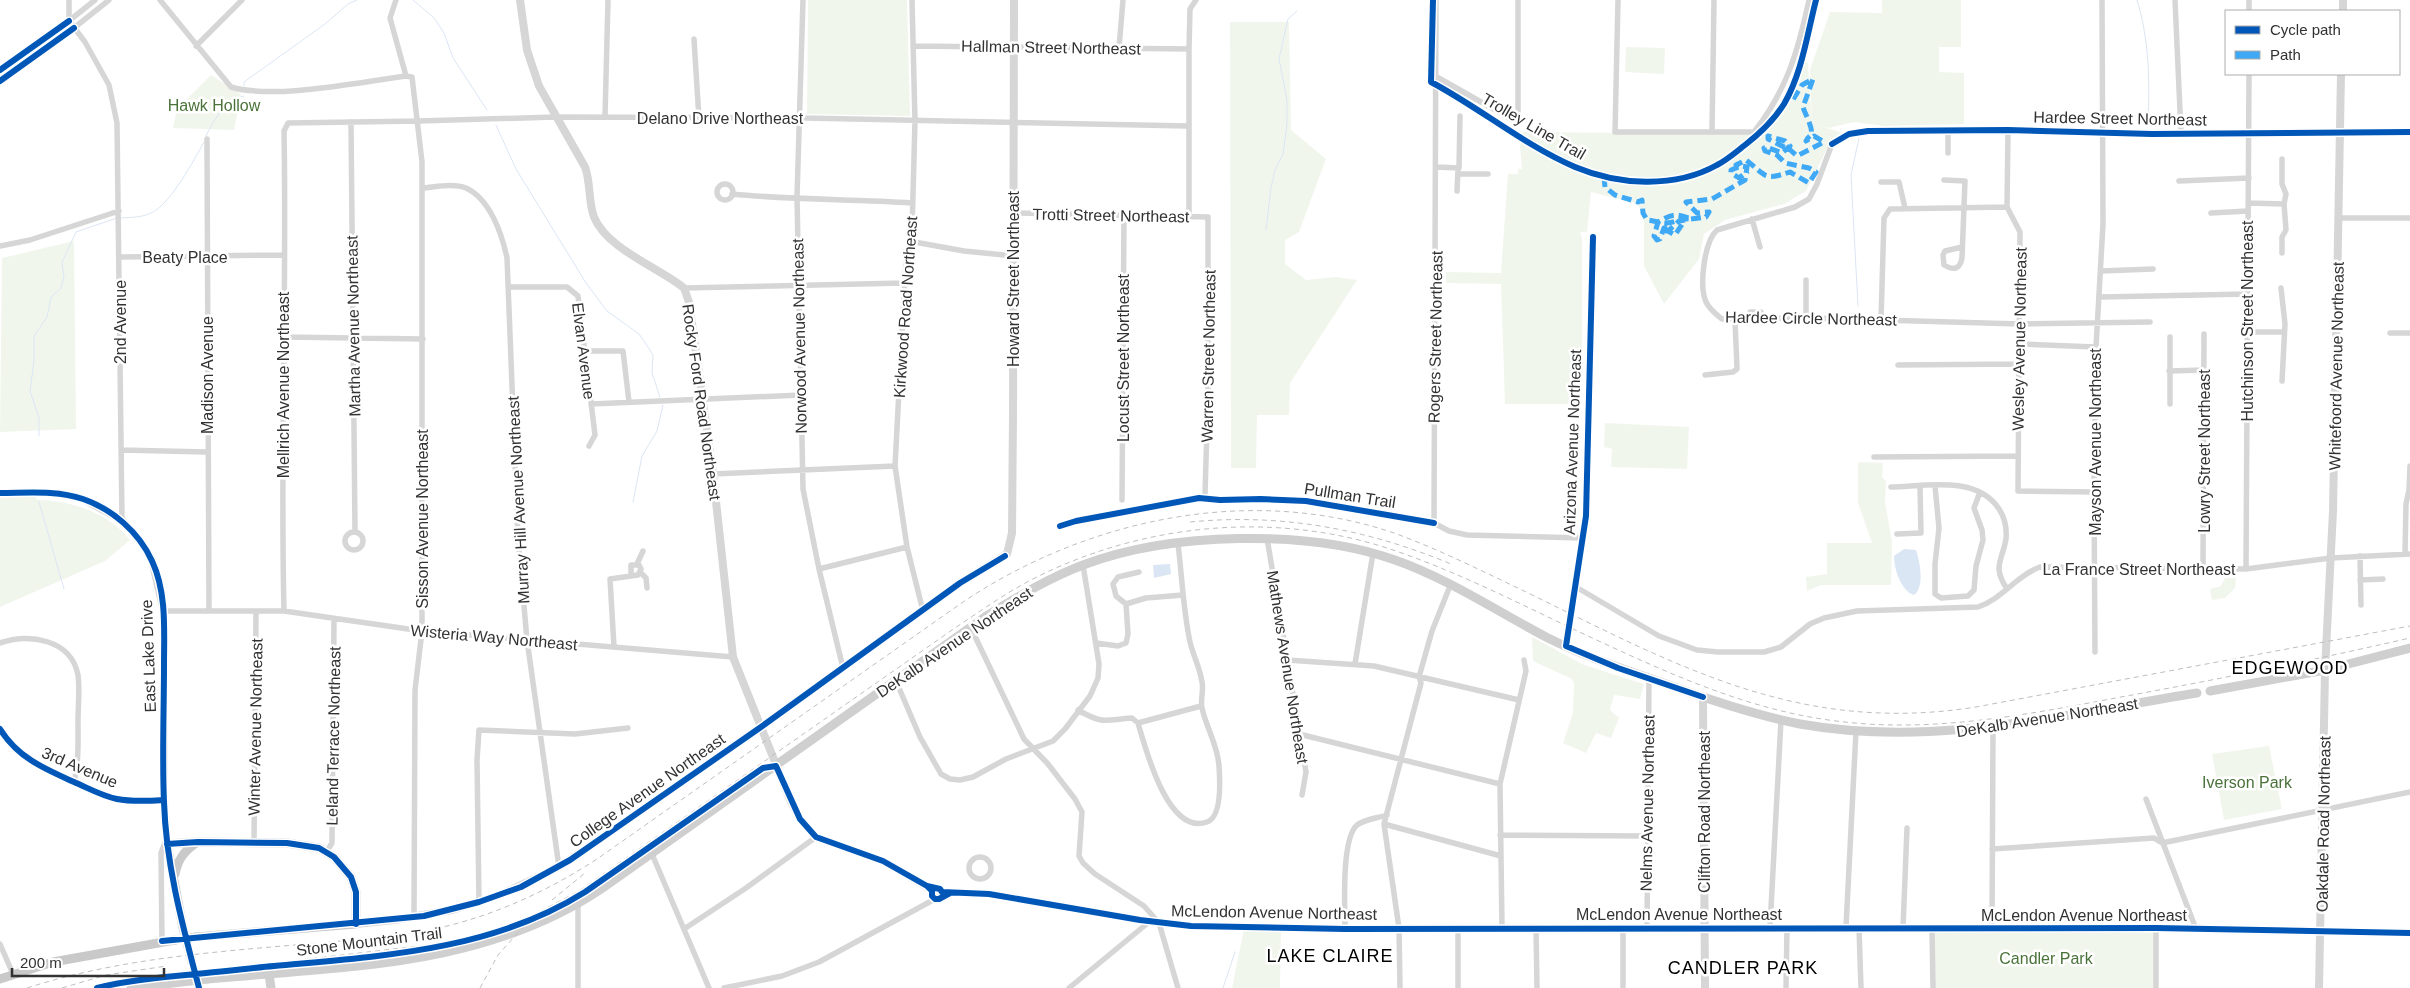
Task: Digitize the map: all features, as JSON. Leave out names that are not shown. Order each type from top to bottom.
[{"type":"main road","name":"DeKalb Avenue Northeast","points":[[131,988],[422,958],[516,933],[554,917],[578,904],[652,854],[971,628],[1022,594],[1083,565],[1139,549],[1178,544],[1267,538],[1314,541],[1373,553],[1404,563],[1595,659],[1703,697],[1781,720],[1856,731],[1917,733],[1993,727],[2196,693]]},
{"type":"main road","points":[[2210,691],[2325,670],[2410,648]]},
{"type":"main road","points":[[166,842],[301,844],[327,852],[346,869],[354,885],[356,924]]},
{"type":"main road","name":"East Lake Drive","points":[[166,842],[184,928]]},
{"type":"main road","points":[[173,881],[177,863],[182,854],[198,842]]},
{"type":"main road","name":"College Avenue Northeast","points":[[0,978],[56,961],[162,941],[258,931],[356,924]]},
{"type":"main road","points":[[269,974],[271,988]]},
{"type":"street","points":[[68,0],[69,21]]},
{"type":"street","points":[[0,70],[95,0]]},
{"type":"street","points":[[0,81],[74,28],[109,0]]},
{"type":"street","points":[[160,0],[225,82],[239,89],[255,92],[294,90],[406,76],[390,18],[396,0]]},
{"type":"street","points":[[196,46],[242,0]]},
{"type":"street","name":"Rocky Ford Road Northeast","points":[[520,0],[527,50],[539,86],[585,167],[590,182],[592,209],[601,230],[618,245],[684,288],[692,318],[713,474],[733,657],[776,766],[800,819],[816,837]]},
{"type":"street","points":[[605,118],[608,0]]},
{"type":"street","name":"Norwood Avenue Northeast","points":[[803,0],[797,197],[802,468],[804,499],[843,668]]},
{"type":"street","name":"Kirkwood Road Northeast","points":[[912,0],[915,121],[912,231],[904,283],[895,466],[907,547],[923,611]]},
{"type":"street","name":"Howard Street Northeast","points":[[1005,556],[1009,551],[1012,533],[1014,214],[1012,123],[1014,0]]},
{"type":"street","points":[[1119,48],[1123,0]]},
{"type":"street","points":[[1189,216],[1190,9],[1196,0]]},
{"type":"street","name":"Rogers Street Northeast","points":[[1436,0],[1434,523],[1449,531],[1467,535],[1582,538]]},
{"type":"street","points":[[1437,77],[1518,123],[1518,0]]},
{"type":"street","points":[[1618,0],[1615,132],[1754,132],[1779,97],[1790,71],[1809,0]]},
{"type":"street","points":[[1712,132],[1714,0]]},
{"type":"street","name":"Mayson Avenue Northeast","points":[[2095,652],[2094,492],[2096,347],[2101,271],[2102,0]]},
{"type":"street","points":[[2175,0],[2181,132]]},
{"type":"street","name":"2nd Avenue","points":[[69,21],[86,42],[109,85],[117,123],[122,520]]},
{"type":"street","points":[[694,39],[699,119]]},
{"type":"street","name":"Hallman Street Northeast","points":[[913,46],[1189,49]]},
{"type":"street","name":"Hutchinson Street Northeast","points":[[2246,569],[2249,75]]},
{"type":"street","name":"Whitefoord Avenue Northeast","points":[[2326,659],[2331,558],[2341,75]]},
{"type":"street","name":"Sisson Avenue Northeast","points":[[406,76],[412,77],[419,122],[422,188],[422,631],[415,690],[414,917]]},
{"type":"street","name":"Delano Drive Northeast","points":[[284,158],[284,131],[288,123],[419,122],[555,116],[699,119],[799,118],[1188,126]]},
{"type":"street","points":[[1457,191],[1460,116]]},
{"type":"street","name":"Martha Avenue Northeast","points":[[351,122],[355,531]]},
{"type":"street","name":"Hardee Street Northeast","points":[[1832,144],[1849,134],[1868,130],[2008,130],[2102,133],[2410,132]]},
{"type":"street","points":[[1948,130],[1948,153]]},
{"type":"street","name":"Wesley Avenue Northeast","points":[[2008,130],[2007,207],[2020,232],[2018,491],[2094,492]]},
{"type":"street","name":"Madison Avenue","points":[[207,140],[206,452],[209,611]]},
{"type":"street","name":"Hardee Circle Northeast","points":[[1832,144],[1817,184],[1808,200],[1795,208],[1717,230],[1710,237],[1705,261],[1704,295],[1706,304],[1722,319],[1806,318],[2020,324],[2097,322]]},
{"type":"street","name":"Mellrich Avenue Northeast","points":[[284,158],[285,337],[282,526],[284,611]]},
{"type":"street","points":[[2282,159],[2282,184],[2286,194],[2284,204],[2286,230],[2282,237],[2282,253]]},
{"type":"street","points":[[1436,167],[1488,174]]},
{"type":"street","points":[[2179,181],[2249,178]]},
{"type":"street","points":[[1944,180],[1966,181],[1962,247]]},
{"type":"street","points":[[1881,182],[1899,182],[1905,208]]},
{"type":"street","name":"Murray Hill Avenue Northeast","points":[[422,188],[448,186],[464,188],[476,194],[488,210],[503,238],[508,288],[518,538],[527,640],[559,867]]},
{"type":"street","points":[[732,194],[777,198],[797,197],[912,203]]},
{"type":"street","points":[[2248,203],[2284,204]]},
{"type":"street","points":[[1881,320],[1884,218],[1890,209],[2007,207]]},
{"type":"street","points":[[2211,213],[2248,211]]},
{"type":"street","name":"Trotti Street Northeast","points":[[1014,214],[1208,217]]},
{"type":"street","points":[[0,246],[30,240],[119,216]]},
{"type":"street","name":"Locust Street Northeast","points":[[1122,500],[1124,216]]},
{"type":"street","name":"Warren Street Northeast","points":[[1205,494],[1208,384],[1208,217]]},
{"type":"street","points":[[2339,218],[2410,218]]},
{"type":"street","points":[[1752,219],[1760,247]]},
{"type":"street","name":"Arizona Avenue Northeast","points":[[1566,646],[1586,516],[1593,238]]},
{"type":"street","points":[[909,241],[964,251],[1014,256]]},
{"type":"street","name":"Beaty Place","points":[[120,257],[207,258],[284,255]]},
{"type":"street","points":[[2101,271],[2153,269]]},
{"type":"street","points":[[1806,280],[1806,318]]},
{"type":"street","points":[[684,288],[904,283]]},
{"type":"street","name":"Elvan Avenue","points":[[508,288],[571,289],[578,296],[595,434],[589,446]]},
{"type":"street","points":[[2281,288],[2284,332],[2282,381]]},
{"type":"street","points":[[2100,297],[2248,294]]},
{"type":"street","points":[[1705,375],[1733,372],[1737,369],[1735,319]]},
{"type":"street","points":[[2097,322],[2150,322]]},
{"type":"street","points":[[2247,332],[2284,332]]},
{"type":"street","points":[[2390,333],[2410,333]]},
{"type":"street","name":"Lowry Street Northeast","points":[[2203,568],[2204,334]]},
{"type":"street","points":[[285,337],[423,339]]},
{"type":"street","points":[[2170,337],[2170,404]]},
{"type":"street","points":[[2018,344],[2096,347]]},
{"type":"street","points":[[585,351],[623,351],[629,402]]},
{"type":"street","points":[[1898,365],[2018,364]]},
{"type":"street","points":[[2170,371],[2204,370]]},
{"type":"street","points":[[591,404],[801,395]]},
{"type":"street","points":[[121,450],[206,452]]},
{"type":"street","points":[[1874,456],[2018,456]]},
{"type":"street","points":[[713,474],[802,468],[895,466]]},
{"type":"street","points":[[2408,554],[2406,504],[2409,490],[2410,466]]},
{"type":"street","points":[[1897,534],[1921,534],[1920,486]]},
{"type":"street","points":[[1935,486],[1939,528],[1935,564],[1935,594],[1941,598],[1968,596],[1974,590],[1976,566],[1983,540],[1982,530],[1974,508],[1980,492]]},
{"type":"street","points":[[1891,487],[1967,487],[1980,492],[1995,504],[2006,525],[2006,540],[1998,562],[1998,572],[2007,589]]},
{"type":"street","name":"East Lake Drive","points":[[0,493],[57,493],[83,499],[122,520],[140,541],[152,560],[164,611],[164,800],[166,842]]},
{"type":"street","name":"Mathews Avenue Northeast","points":[[1267,538],[1306,772],[1302,795]]},
{"type":"street","points":[[1078,710],[1095,720],[1107,722],[1132,718],[1138,723],[1149,760],[1161,789],[1182,819],[1189,823],[1210,821],[1217,811],[1219,764],[1201,706],[1202,681],[1191,643],[1183,595],[1178,544]]},
{"type":"street","points":[[819,569],[907,547]]},
{"type":"street","points":[[637,564],[643,551]]},
{"type":"street","points":[[1355,664],[1373,553]]},
{"type":"street","name":"La France Street Northeast","points":[[1576,587],[1659,636],[1681,645],[1697,650],[1764,652],[1781,647],[1810,624],[1832,616],[1857,611],[1978,607],[1989,603],[2029,571],[2040,567],[2246,569],[2331,558],[2408,554]]},
{"type":"street","name":"College Avenue Northeast","points":[[356,924],[414,917],[479,902],[521,887],[559,867],[761,727],[960,583],[1005,556]]},
{"type":"street","points":[[2360,556],[2361,605]]},
{"type":"street","points":[[637,564],[642,569],[641,573],[646,578],[647,588]]},
{"type":"street","points":[[631,575],[631,565],[637,564]]},
{"type":"street","points":[[896,681],[920,737],[941,774],[950,778],[973,777],[1006,759],[1053,741],[1065,729],[1090,696],[1098,678],[1099,664],[1083,565]]},
{"type":"street","points":[[1096,643],[1118,646],[1126,643],[1128,634],[1126,604],[1114,593],[1114,579],[1139,572]]},
{"type":"street","points":[[614,647],[610,579],[635,576],[641,573]]},
{"type":"street","points":[[2360,580],[2383,579]]},
{"type":"street","points":[[1400,988],[1399,928],[1384,824],[1421,683],[1419,677],[1432,631],[1450,586]]},
{"type":"street","points":[[1126,604],[1146,598],[1183,595]]},
{"type":"street","name":"Wisteria Way Northeast","points":[[164,611],[284,611],[334,620],[422,631],[733,657]]},
{"type":"street","name":"Winter Avenue Northeast","points":[[254,843],[256,612]]},
{"type":"street","name":"Leland Terrace Northeast","points":[[327,852],[332,843],[334,620]]},
{"type":"street","points":[[971,628],[1019,731],[1048,764],[1075,799],[1082,812],[1079,856],[1083,863],[1144,906],[1159,923],[1178,988]]},
{"type":"street","points":[[0,643],[26,638],[38,638],[62,650],[72,661],[78,674],[78,736],[74,782]]},
{"type":"street","name":"Oakdale Road Northeast","points":[[2319,988],[2326,659]]},
{"type":"street","points":[[1287,660],[1355,664],[1519,700]]},
{"type":"street","points":[[1502,928],[1500,784],[1526,671],[1524,660]]},
{"type":"street","name":"Nelms Avenue Northeast","points":[[1647,929],[1648,678]]},
{"type":"street","name":"Clifton Road Northeast","points":[[1703,697],[1705,988]]},
{"type":"street","points":[[1138,723],[1201,706]]},
{"type":"street","points":[[1770,927],[1781,720]]},
{"type":"street","points":[[1992,929],[1993,727]]},
{"type":"street","points":[[479,902],[477,760],[479,730],[575,734],[628,728]]},
{"type":"street","name":"3rd Avenue","points":[[0,729],[7,742],[22,756],[48,771],[101,795],[117,799],[164,800]]},
{"type":"street","points":[[1846,927],[1856,731]]},
{"type":"street","points":[[1299,734],[1500,784]]},
{"type":"street","points":[[1992,849],[2154,838],[2162,843],[2410,792]]},
{"type":"street","points":[[2146,799],[2196,929]]},
{"type":"street","points":[[1345,929],[1346,860],[1352,832],[1359,824],[1387,815]]},
{"type":"street","points":[[1384,824],[1501,856]]},
{"type":"street","points":[[1903,928],[1907,828]]},
{"type":"street","points":[[1500,835],[1646,836]]},
{"type":"street","points":[[684,929],[746,888],[816,837],[883,861],[938,892]]},
{"type":"street","points":[[162,941],[161,853],[166,842]]},
{"type":"street","points":[[652,854],[708,988]]},
{"type":"street","points":[[980,857],[988,860],[991,864],[990,873],[980,880],[971,876],[968,872],[971,860],[980,857]]},
{"type":"street","points":[[980,880],[980,893]]},
{"type":"street","name":"McLendon Avenue Northeast","points":[[724,988],[782,976],[819,962],[938,892],[980,893],[1149,922],[1191,926],[1345,929],[1536,927],[1647,929],[1770,927],[1932,929],[2156,928],[2410,933]]},
{"type":"street","points":[[578,904],[578,988]]},
{"type":"street","points":[[1069,988],[1149,922]]},
{"type":"street","points":[[1536,927],[1537,988]]},
{"type":"street","points":[[1786,927],[1786,988]]},
{"type":"street","points":[[1622,928],[1623,988]]},
{"type":"street","points":[[1859,928],[1861,988]]},
{"type":"street","points":[[2156,928],[2156,988]]},
{"type":"street","points":[[1458,929],[1458,988]]},
{"type":"street","points":[[1932,929],[1933,988]]},
{"type":"street","points":[[0,944],[13,974]]},
{"type":"green space","points":[[808,0],[907,0],[910,116],[807,114]]},
{"type":"green space","points":[[1882,0],[1961,0],[1961,47],[1939,47],[1939,72],[1964,73],[1964,124],[1884,126],[1854,122],[1829,128],[1813,124],[1844,133],[1831,141],[1806,191],[1784,204],[1725,220],[1704,234],[1699,259],[1664,304],[1644,266],[1644,222],[1638,204],[1591,192],[1587,232],[1580,232],[1582,239],[1582,401],[1575,404],[1505,404],[1501,284],[1446,283],[1446,272],[1501,273],[1508,174],[1518,174],[1518,169],[1522,169],[1520,146],[1523,132],[1765,134],[1784,108],[1804,62],[1808,63],[1812,125],[1810,70],[1830,12],[1882,13]]},
{"type":"green space","points":[[1230,22],[1289,22],[1291,130],[1326,159],[1299,232],[1285,240],[1285,264],[1306,280],[1336,277],[1357,280],[1290,383],[1289,415],[1257,415],[1256,468],[1231,468]]},
{"type":"green space","points":[[1626,47],[1665,48],[1664,74],[1625,72]]},
{"type":"green space","name":"Hawk Hollow","points":[[211,75],[241,94],[234,130],[173,128],[177,109]]},
{"type":"green space","points":[[74,241],[76,429],[0,432],[2,258]]},
{"type":"green space","points":[[1605,423],[1689,427],[1687,469],[1611,467],[1612,449],[1604,447]]},
{"type":"green space","points":[[1858,462],[1883,463],[1882,477],[1886,481],[1885,502],[1892,542],[1891,585],[1821,585],[1807,591],[1806,577],[1827,574],[1827,543],[1872,543],[1858,503]]},
{"type":"green space","points":[[0,494],[32,494],[38,500],[64,503],[88,510],[111,522],[130,540],[105,561],[0,607]]},
{"type":"green space","points":[[2225,578],[2236,578],[2235,588],[2225,598],[2212,600],[2210,589],[2221,586]]},
{"type":"green space","points":[[1532,637],[1584,665],[1644,684],[1640,699],[1614,695],[1610,710],[1619,718],[1611,738],[1596,733],[1586,753],[1563,743],[1573,713],[1574,683],[1572,679],[1533,661]]},
{"type":"green space","name":"Iverson Park","points":[[2269,746],[2282,809],[2224,820],[2212,754]]},
{"type":"green space","points":[[1244,929],[1281,929],[1280,988],[1232,988]]},
{"type":"green space","name":"Candler Park","points":[[2158,930],[2157,988],[1935,988],[1933,931]]},
{"type":"water","points":[[1904,549],[1916,550],[1919,561],[1921,580],[1920,586],[1914,595],[1905,589],[1895,567],[1894,556]]},
{"type":"water","points":[[1170,564],[1171,574],[1154,578],[1153,565]]},
{"type":"waterway","points":[[244,86],[244,82],[325,24],[348,4],[357,0]]},
{"type":"waterway","points":[[413,0],[434,18],[444,33],[453,58],[487,110]]},
{"type":"waterway","points":[[2137,0],[2144,29],[2148,60],[2148,121]]},
{"type":"waterway","points":[[1266,230],[1271,188],[1275,170],[1283,154],[1287,124],[1287,100],[1279,59],[1288,19],[1297,11]]},
{"type":"waterway","points":[[206,136],[221,111],[238,98],[244,96]]},
{"type":"waterway","points":[[496,125],[516,169],[586,283],[607,311],[639,334],[653,355],[652,373],[660,397]]},
{"type":"waterway","points":[[1858,306],[1851,175],[1859,138]]},
{"type":"waterway","points":[[121,218],[143,216],[151,213],[166,201],[181,181],[204,142]]},
{"type":"waterway","points":[[39,436],[39,418],[30,391],[34,361],[34,336],[47,317],[51,297],[61,288],[64,277],[62,262],[76,232],[117,218]]},
{"type":"waterway","points":[[633,502],[642,456],[657,431],[663,405]]},
{"type":"waterway","points":[[39,502],[64,589]]},
{"type":"waterway","points":[[1223,988],[1235,952]]},
{"type":"tunnel","points":[[183,928],[199,988]]},
{"type":"railway","points":[[27,988],[74,975],[170,958],[413,933],[462,922],[509,906],[554,885],[597,859],[963,602],[1011,573],[1062,549],[1116,531],[1171,518],[1227,511],[1283,511],[1339,518],[1394,533],[1459,560],[1633,644],[1686,667],[1740,687],[1795,702],[1852,711],[1912,713],[1976,707],[2410,626]]},
{"type":"railway","points":[[1190,522],[1257,520],[1323,526],[1388,541],[1451,564]]},
{"type":"railway","points":[[98,984],[435,944],[471,937],[535,914],[579,891],[952,630],[1008,593],[1043,574],[1084,557],[1126,543],[1169,534],[1213,528],[1257,527],[1301,530],[1344,537],[1387,548],[1465,578],[1620,651],[1710,689],[1803,716],[1836,721],[1911,725],[1985,720],[2022,715],[2237,675],[2410,638]]},
{"type":"railway","points":[[552,900],[585,873]]},
{"type":"railway","points":[[480,988],[498,955],[530,919]]},
{"type":"railway","points":[[62,988],[106,975],[167,966]]},
{"type":"marked path","points":[[1788,148],[1797,156],[1824,142],[1814,136],[1806,141],[1812,132],[1803,107],[1813,79],[1802,85],[1791,103]]},
{"type":"marked path","points":[[1737,168],[1736,165],[1746,160],[1766,175],[1775,176],[1790,172],[1809,183],[1816,172],[1809,168],[1785,163],[1777,155],[1765,151],[1764,148],[1782,153],[1790,146],[1785,141],[1768,136],[1768,139],[1786,148]]},
{"type":"marked path","points":[[1691,219],[1706,217],[1709,212],[1697,213],[1686,202],[1712,199],[1745,180],[1747,167],[1741,166],[1731,170],[1731,173],[1739,178],[1748,171]]},
{"type":"marked path","points":[[1604,177],[1605,187],[1615,195],[1638,202],[1642,200],[1643,213],[1647,220],[1657,222],[1660,222],[1665,223],[1691,219],[1678,215],[1667,217],[1658,222],[1654,236],[1657,240],[1660,239],[1664,228],[1668,226],[1666,231],[1668,231],[1679,221],[1685,220],[1675,235],[1668,231]]},
{"type":"cycle path","name":"Trolley Line Trail","points":[[1433,0],[1431,82],[1538,148],[1575,167],[1609,178],[1646,182],[1683,178],[1717,165],[1750,141],[1771,121],[1784,104],[1795,80],[1816,0]]},
{"type":"cycle path","points":[[0,70],[69,21]]},
{"type":"cycle path","points":[[0,81],[74,28]]},
{"type":"cycle path","points":[[1832,144],[1849,134],[1868,131],[2008,130],[2152,134],[2410,132]]},
{"type":"cycle path","points":[[1593,237],[1586,516],[1566,646],[1618,668],[1703,697]]},
{"type":"cycle path","points":[[0,493],[63,494],[94,503],[114,515],[132,531],[146,550],[157,573],[164,612],[163,768],[165,826],[176,896],[199,988]]},
{"type":"cycle path","name":"Pullman Trail","points":[[1060,526],[1076,521],[1199,498],[1306,501],[1434,523]]},
{"type":"cycle path","name":"Stone Mountain Trail","points":[[162,941],[424,916],[479,902],[521,887],[570,860],[761,727],[960,583],[1005,556]]},
{"type":"cycle path","points":[[0,729],[15,748],[33,762],[95,792],[123,800],[164,800]]},
{"type":"cycle path","points":[[776,766],[800,819],[816,837],[883,861],[927,886],[932,891],[932,896],[935,899],[950,893]]},
{"type":"cycle path","name":"Stone Mountain Trail","points":[[97,988],[124,982],[395,954],[474,939],[512,927],[549,912],[585,892],[763,768],[776,766]]},
{"type":"cycle path","name":"Stone Mountain Trail","points":[[167,844],[198,842],[287,843],[319,848],[334,857],[351,877],[356,892],[356,924]]},
{"type":"cycle path","points":[[927,886],[940,889],[942,892],[989,894],[1140,920],[1191,926],[1345,929],[2156,928],[2410,933]]},
{"type":"district","name":"EDGEWOOD","points":[[2290,668]]},
{"type":"district","name":"LAKE CLAIRE","points":[[1330,956]]},
{"type":"district","name":"CANDLER PARK","points":[[1743,968]]}]
